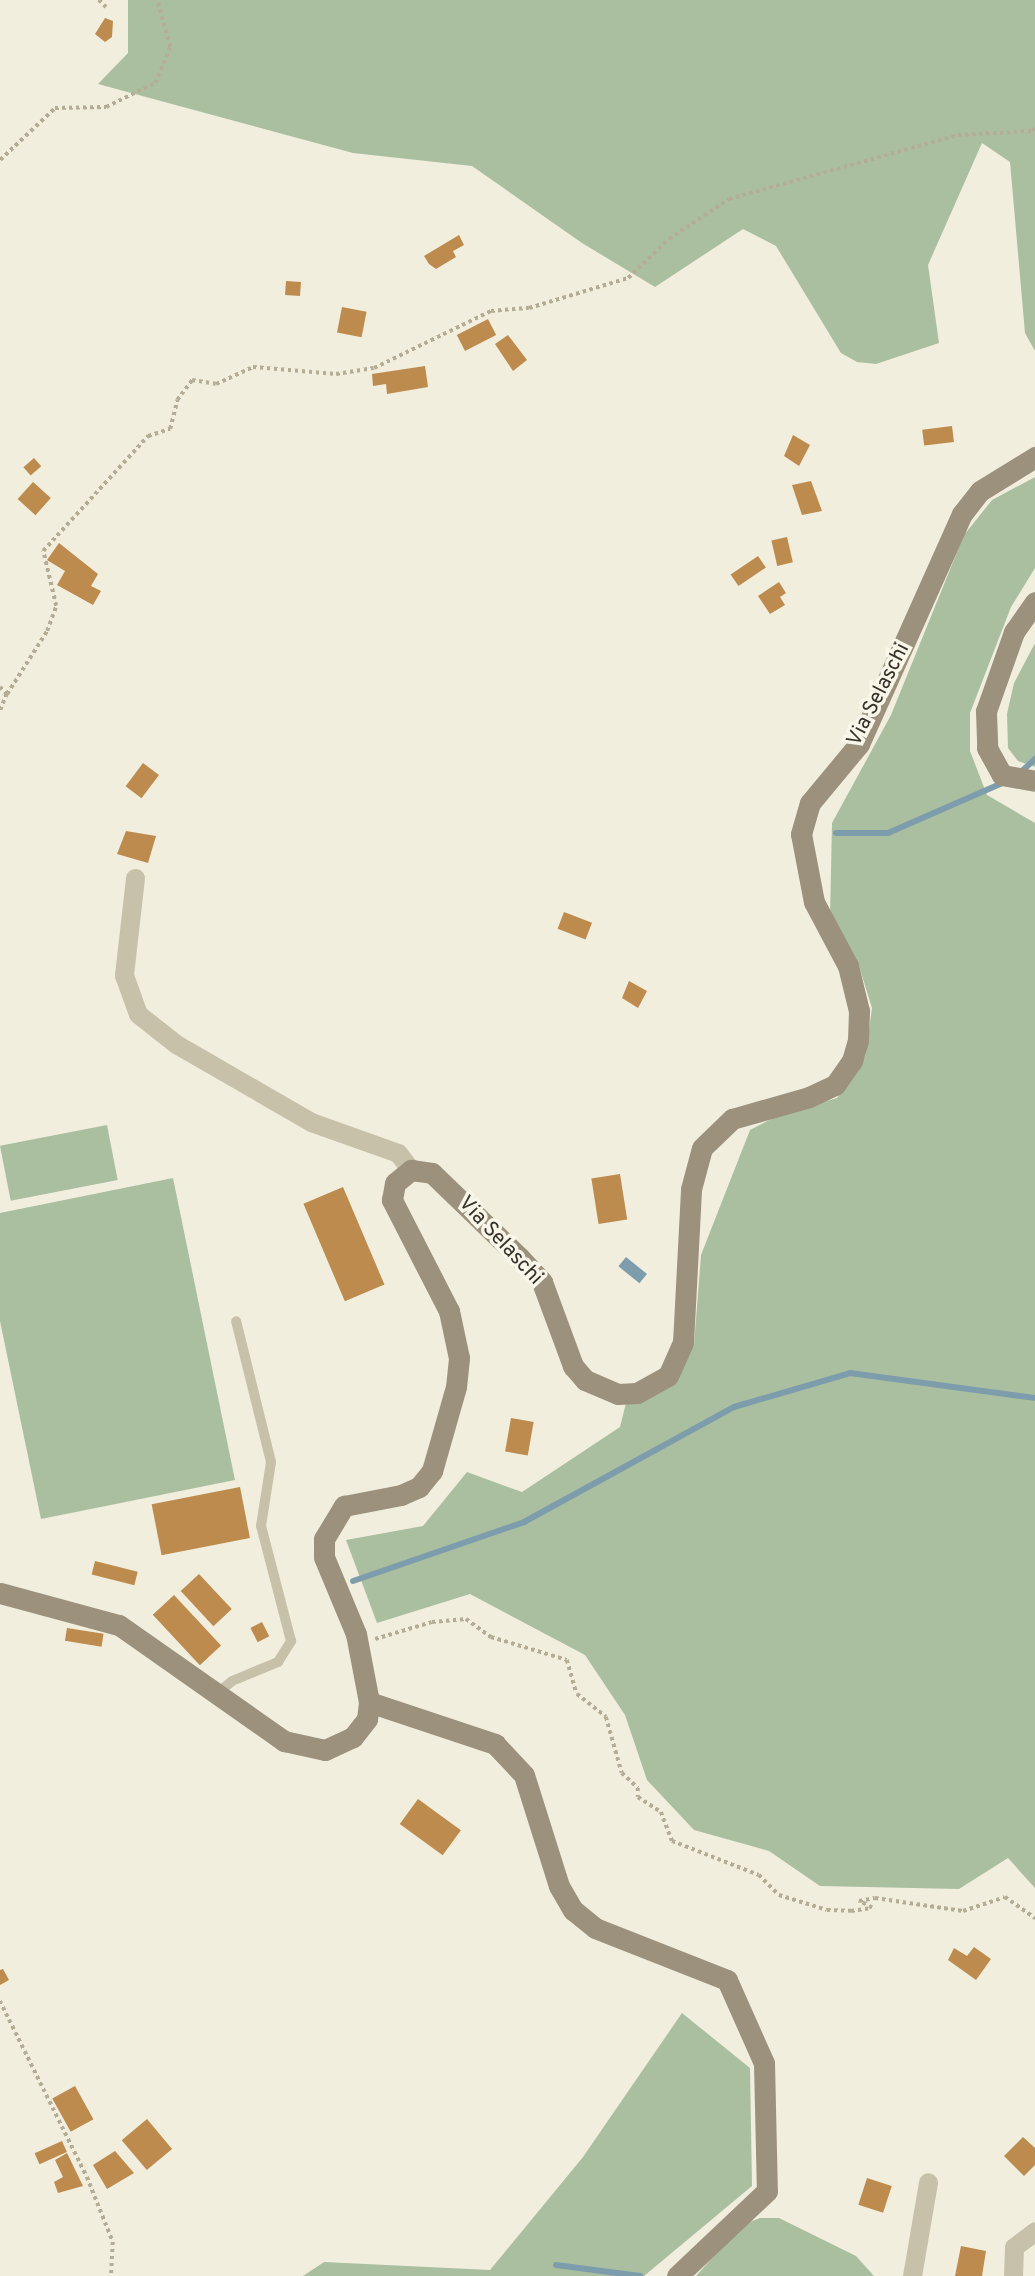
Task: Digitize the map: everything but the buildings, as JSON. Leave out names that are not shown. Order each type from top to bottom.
[{"type":"street","name":"Via Selaschi","points":[[411,1170],[432,1173],[542,1282],[573,1366],[585,1380],[601,1390],[637,1394],[668,1376],[683,1343],[691,1189],[702,1149],[732,1119],[809,1097],[835,1085],[852,1061],[858,1040],[859,1012],[848,966],[814,902],[801,834],[810,803],[859,744],[962,514],[980,491],[1035,457]]},
{"type":"street","points":[[1035,602],[1014,632],[986,711],[988,748],[1002,775],[1035,781]]},
{"type":"street","points":[[0,1592],[119,1625],[214,1696],[284,1741],[325,1751],[353,1737],[367,1719],[369,1702],[356,1634],[324,1557],[324,1539],[344,1506],[401,1495],[419,1487],[432,1471],[458,1368],[449,1311],[392,1200],[395,1183],[411,1170],[398,1153],[311,1122],[176,1044],[138,1014],[124,975],[135,878]]},
{"type":"street","points":[[369,1702],[495,1744],[524,1775],[559,1886],[573,1910],[595,1928],[727,1980],[764,2063],[767,2192],[677,2276]]},
{"type":"street","points":[[912,2276],[929,2182]]},
{"type":"street","points":[[1013,2276],[1014,2247],[1035,2231]]},
{"type":"lane","points":[[214,1696],[232,1681],[278,1662],[291,1641],[261,1526],[271,1462],[236,1321]]},
{"type":"path","points":[[99,0],[106,7]]},
{"type":"path","points":[[0,160],[55,107],[106,107],[155,83],[170,47],[157,0]]},
{"type":"path","points":[[0,710],[7,694],[47,631],[56,607],[43,551],[148,436],[170,429],[177,400],[192,380],[216,384],[253,368],[336,374],[374,368],[491,311],[529,308],[628,278],[670,239],[729,199],[958,135],[1033,131],[1035,125]]},
{"type":"path","points":[[0,687],[7,694]]},
{"type":"path","points":[[356,1634],[380,1640],[432,1622],[466,1619],[491,1637],[567,1660],[577,1694],[606,1717],[622,1773],[638,1788],[638,1797],[661,1812],[672,1841],[759,1875],[779,1895],[827,1910],[851,1911],[872,1908],[859,1901],[876,1898],[962,1911],[1005,1897],[1035,1919]]},
{"type":"path","points":[[0,2001],[96,2199],[113,2242],[111,2276]]},
{"type":"green space","points":[[128,0],[1035,0],[1035,351],[1025,333],[1010,162],[982,143],[928,265],[939,343],[876,364],[857,362],[841,353],[776,246],[743,229],[655,287],[582,243],[472,166],[353,153],[98,84],[128,53]]},
{"type":"green space","points":[[1035,477],[1035,568],[1011,607],[970,713],[970,751],[987,795],[1035,823],[1035,1888],[1008,1858],[959,1889],[820,1886],[769,1851],[694,1830],[647,1780],[625,1715],[585,1655],[470,1594],[377,1623],[346,1540],[423,1526],[467,1472],[522,1492],[620,1427],[626,1403],[677,1375],[694,1345],[701,1255],[750,1130],[779,1115],[837,1098],[865,1057],[872,1008],[859,966],[830,919],[832,823],[891,715],[964,535],[992,500]]},
{"type":"green space","points":[[1035,643],[1035,767],[1018,761],[1008,748],[1007,714],[1014,683]]},
{"type":"green space","points":[[107,1125],[118,1180],[11,1201],[0,1146]]},
{"type":"green space","points":[[173,1178],[235,1480],[41,1519],[0,1321],[0,1213]]},
{"type":"green space","points":[[682,2013],[750,2068],[752,2186],[644,2276],[303,2276],[324,2262],[490,2270],[583,2157]]},
{"type":"green space","points":[[760,2218],[779,2218],[856,2256],[874,2276],[696,2276],[742,2225]]},
{"type":"water","points":[[626,1257],[647,1274],[639,1283],[618,1266]]},
{"type":"waterway","points":[[1020,773],[1035,759]]},
{"type":"waterway","points":[[836,833],[888,833],[1005,782]]},
{"type":"waterway","points":[[353,1581],[524,1522],[734,1407],[850,1373],[1035,1398]]},
{"type":"waterway","points":[[556,2265],[640,2276]]}]
